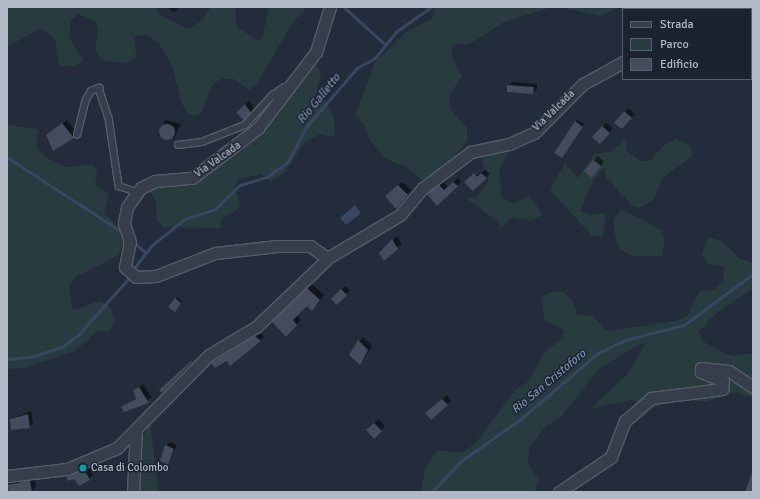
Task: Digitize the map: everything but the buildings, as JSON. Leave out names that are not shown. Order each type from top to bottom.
[{"type":"street","name":"Via Valcada","points":[[136,192],[155,181],[192,178],[241,145],[296,82],[318,48],[330,7]]},
{"type":"street","name":"Via Valcada","points":[[7,476],[67,469],[117,448],[209,355],[256,327],[326,259],[400,215],[422,188],[471,152],[508,144],[534,133],[583,84],[622,63]]},
{"type":"street","points":[[136,192],[125,217],[130,242],[125,267],[133,277],[156,276],[215,253],[278,246],[310,246],[326,259]]},
{"type":"street","points":[[560,492],[611,457],[625,421],[651,398],[722,389],[723,381],[701,372],[701,368],[710,366],[729,370],[753,387]]},
{"type":"street","points":[[133,492],[136,429]]},
{"type":"lane","points":[[178,145],[202,142],[245,125],[273,95],[296,82]]},
{"type":"lane","points":[[77,135],[86,100],[91,91],[99,88],[109,118],[120,186],[136,192]]},
{"type":"green space","points":[[7,7],[155,7],[162,16],[188,29],[201,21],[210,8],[235,7],[237,27],[257,40],[262,39],[269,7],[304,7],[305,10],[293,22],[256,85],[249,90],[234,79],[220,79],[211,87],[202,112],[195,116],[187,112],[182,104],[172,65],[159,44],[148,35],[135,36],[136,58],[127,63],[104,61],[95,51],[98,31],[95,21],[78,14],[71,20],[69,37],[83,60],[76,66],[63,66],[59,65],[55,40],[41,28],[7,47]]},
{"type":"green space","points":[[435,7],[552,7],[504,22],[468,45],[456,44],[452,48],[453,60],[462,76],[449,96],[450,109],[467,128],[467,141],[448,165],[424,181],[404,166],[386,159],[369,139],[365,125],[355,116],[375,62],[406,32],[432,19]]},
{"type":"green space","points":[[557,7],[618,7],[602,16]]},
{"type":"green space","points":[[315,61],[321,74],[315,98],[324,99],[334,116],[335,134],[330,137],[320,134],[305,142],[284,173],[271,181],[261,174],[239,179],[234,187],[240,202],[238,209],[222,218],[220,228],[163,227],[157,220],[156,203],[150,189],[192,182],[251,143],[270,124]]},
{"type":"green space","points":[[7,125],[38,129],[36,146],[47,158],[67,167],[92,165],[97,170],[95,185],[109,193],[104,214],[115,222],[123,243],[119,255],[75,277],[69,287],[73,310],[100,301],[111,308],[115,320],[109,331],[97,331],[75,351],[24,368],[7,369]]},
{"type":"green space","points":[[625,139],[627,151],[640,161],[651,160],[663,146],[676,139],[690,145],[693,156],[662,178],[654,199],[639,208],[632,206],[606,177],[604,168],[594,179],[580,211],[590,215],[606,213],[603,237],[592,236],[550,190],[565,163],[578,178],[594,154],[612,151]]},
{"type":"green space","points":[[512,147],[499,170],[502,198],[514,203],[529,196],[543,214],[532,221],[512,217],[501,228],[497,221],[466,198],[476,197],[489,181],[482,161],[485,153]]},
{"type":"green space","points":[[621,209],[661,230],[665,238],[662,256],[632,256],[619,249],[614,230],[614,219]]},
{"type":"green space","points":[[708,237],[722,241],[740,259],[753,263],[753,288],[714,315],[699,332],[704,342],[723,353],[734,356],[753,353],[753,398],[736,392],[706,402],[676,399],[656,407],[631,400],[590,409],[627,375],[646,343],[640,344],[599,369],[561,417],[546,426],[529,448],[528,463],[539,480],[535,492],[421,492],[425,468],[438,450],[461,453],[475,444],[515,390],[528,382],[544,353],[562,338],[564,330],[544,320],[542,297],[550,292],[563,292],[573,301],[577,314],[593,316],[607,331],[677,321],[687,316],[700,291],[715,289],[723,281],[724,266],[708,264],[702,255]]},
{"type":"green space","points":[[150,423],[159,492],[138,492],[143,436]]},
{"type":"water","points":[[355,205],[361,213],[346,225],[340,218]]},
{"type":"waterway","points":[[344,7],[385,44]]},
{"type":"waterway","name":"Rio Galletto","points":[[133,270],[151,246],[185,219],[215,209],[240,185],[267,177],[288,162],[306,127],[357,68],[375,58],[397,31],[431,7]]},
{"type":"waterway","points":[[7,157],[122,232]]},
{"type":"waterway","points":[[134,242],[145,252]]},
{"type":"waterway","name":"Rio San Cristoforo","points":[[432,492],[461,461],[521,419],[598,353],[628,339],[684,325],[753,274]]},
{"type":"waterway","name":"Rio Galletto","points":[[7,359],[31,357],[62,347],[78,335],[128,279]]},
{"type":"place","name":"Casa di Colombo","points":[[83,468]]}]
